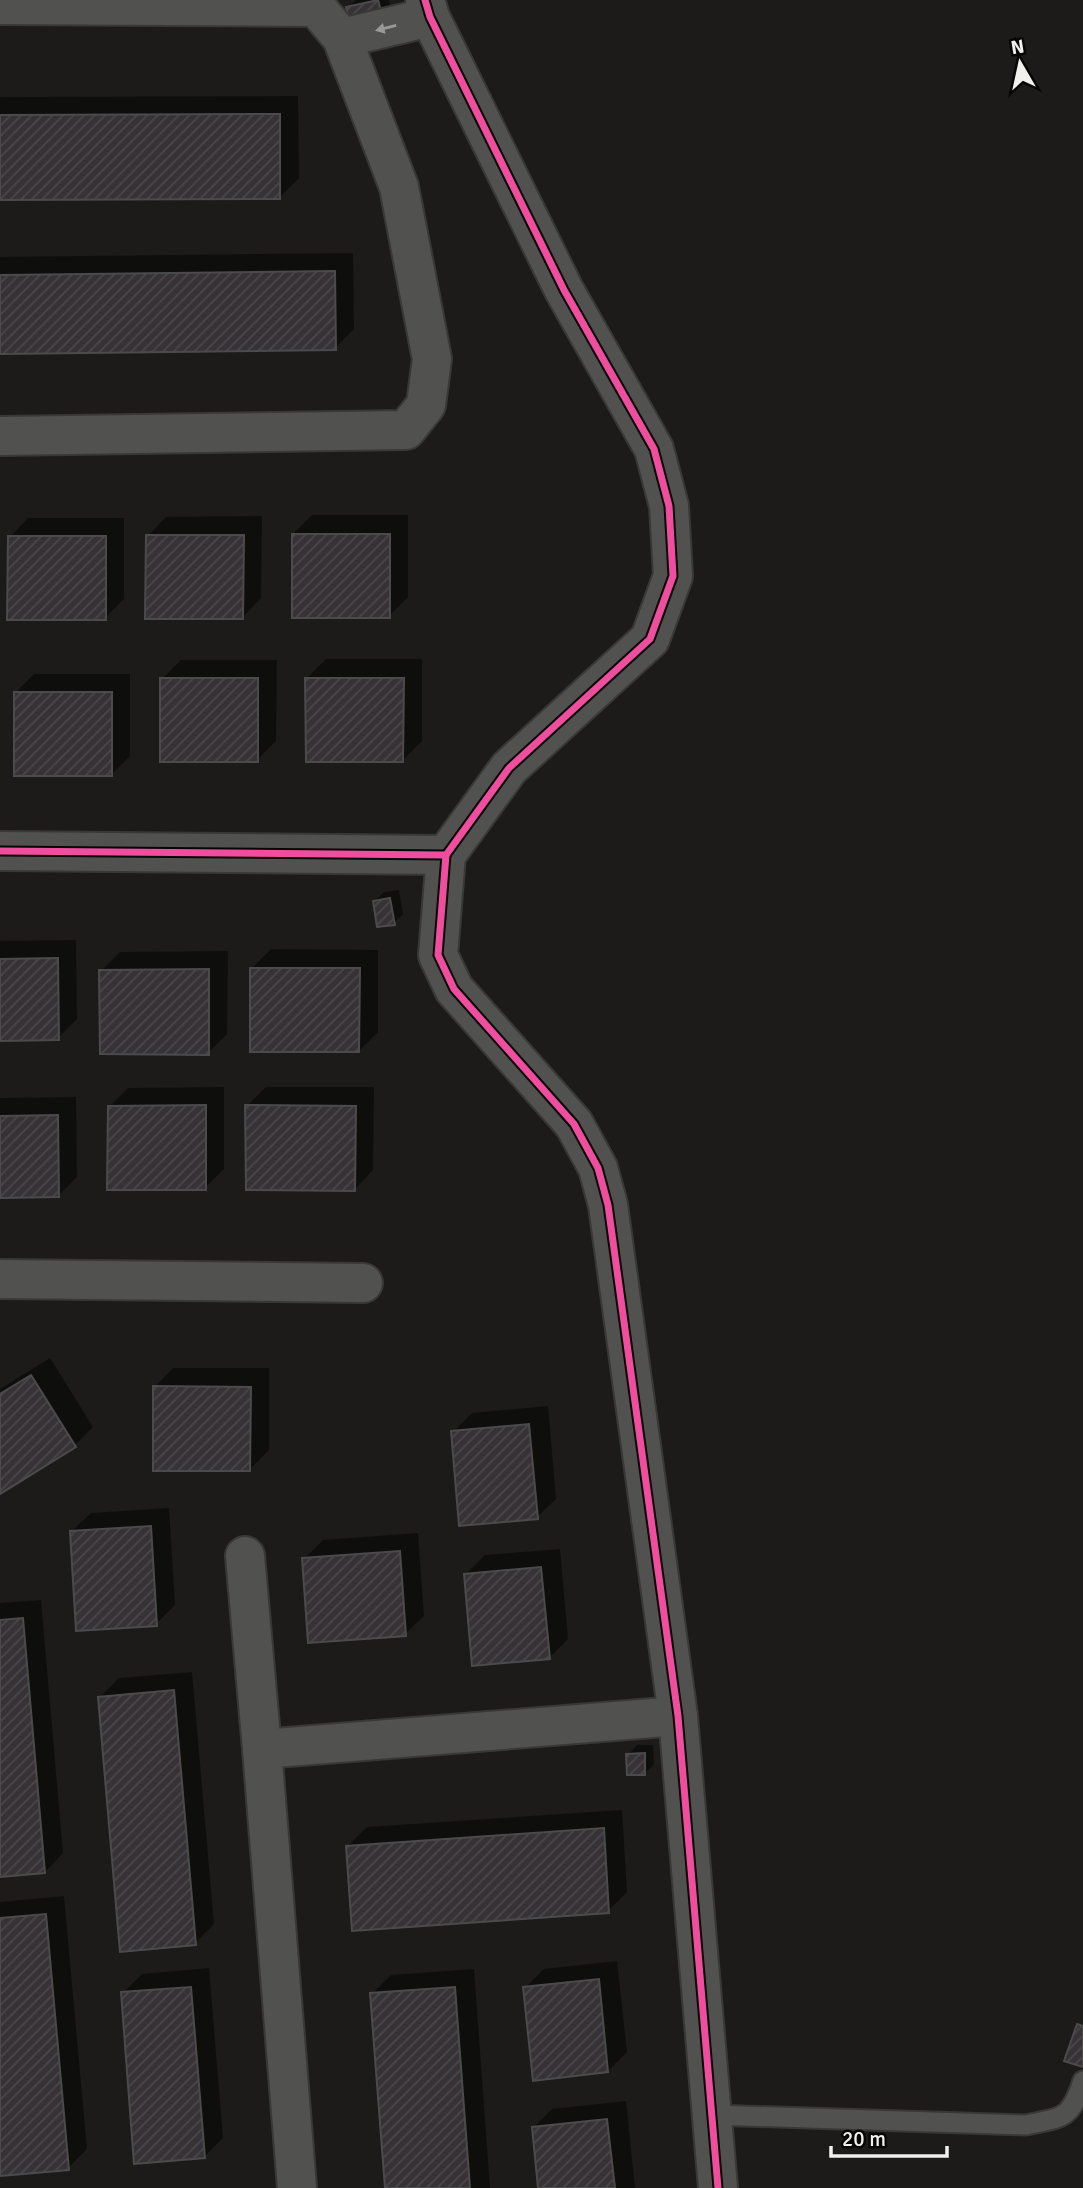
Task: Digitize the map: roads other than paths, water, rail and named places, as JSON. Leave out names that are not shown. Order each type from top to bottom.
[{"type":"street","points":[[0,5],[321,3],[342,38],[399,187],[432,359],[426,405],[406,430],[0,436]]},
{"type":"street","points":[[342,38],[428,8],[564,290],[654,449],[669,506],[673,576],[650,639],[509,768],[446,855],[438,955],[454,989],[574,1124],[598,1168],[608,1205],[678,1716],[718,2188]]},
{"type":"street","points":[[0,851],[446,855]]},
{"type":"street","points":[[0,1279],[363,1283]]},
{"type":"street","points":[[245,1556],[298,2188]]},
{"type":"street","points":[[262,1749],[678,1716]]},
{"type":"lane","points":[[712,2115],[1026,2125],[1062,2117],[1075,2106],[1083,2081]]}]
